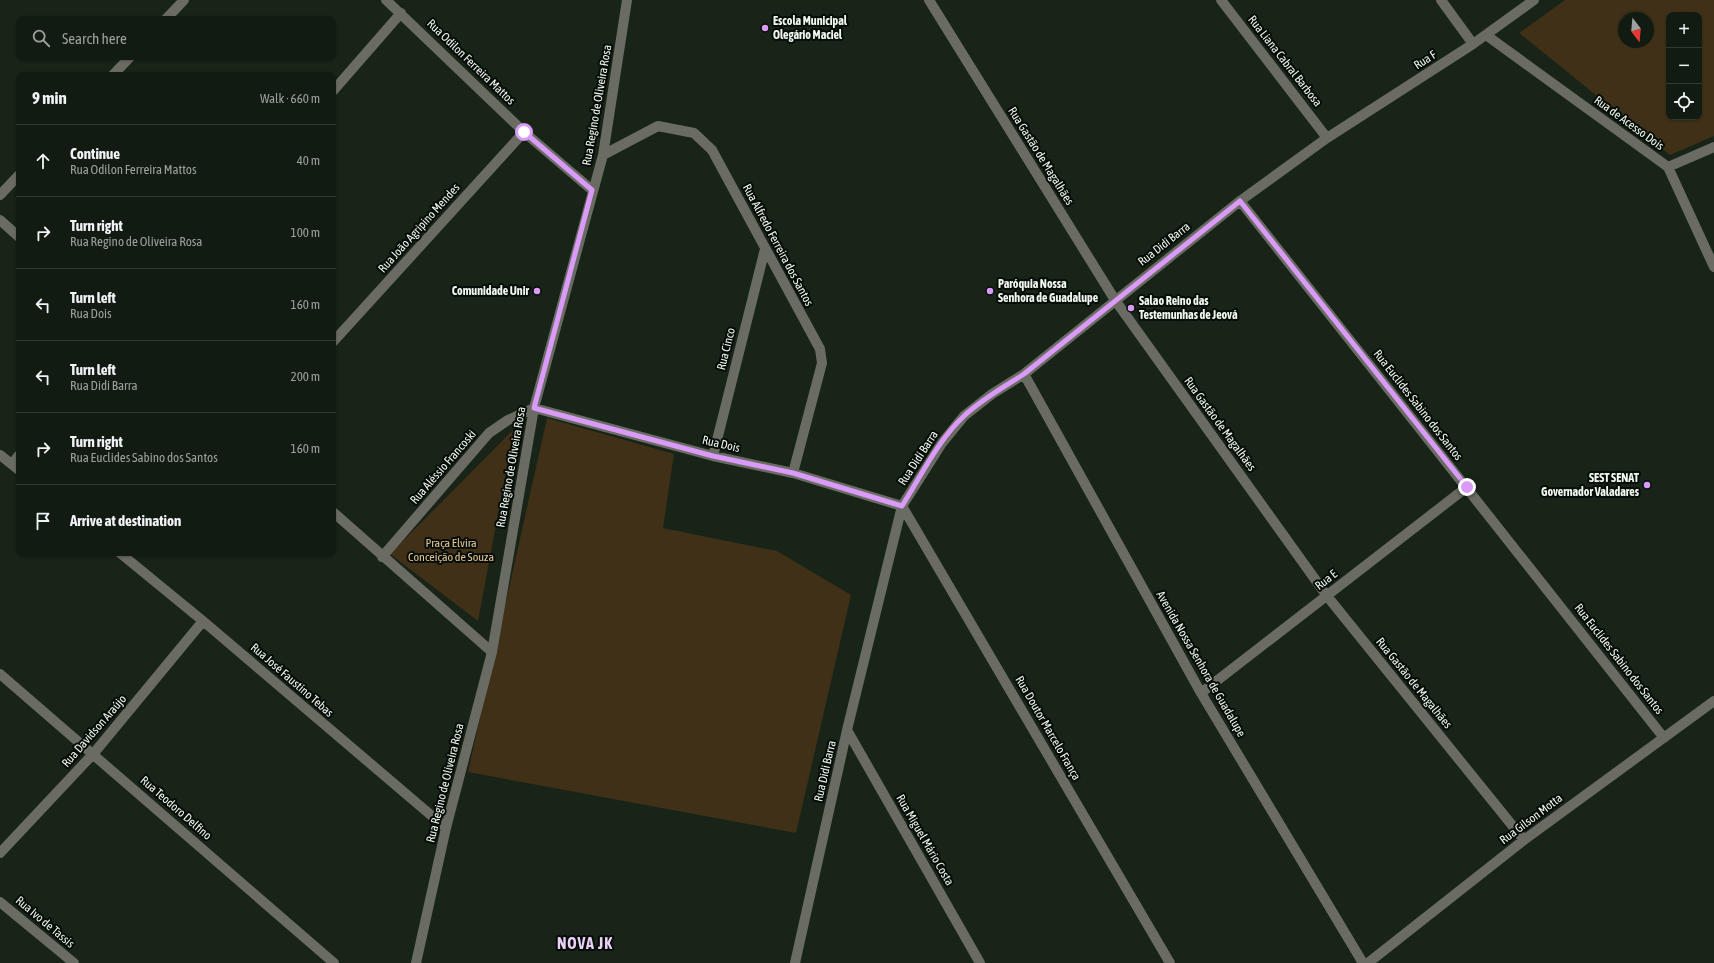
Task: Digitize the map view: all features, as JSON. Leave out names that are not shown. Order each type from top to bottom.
[{"type":"street","points":[[169,16],[184,0]]},
{"type":"street","name":"Rua Odilon Ferreira Mattos","points":[[386,0],[524,132],[592,190]]},
{"type":"street","name":"Rua Regino de Oliveira Rosa","points":[[416,963],[446,828],[492,652],[534,408],[592,190],[603,155],[627,0]]},
{"type":"street","name":"Rua Gastão de Magalhães","points":[[929,0],[1115,300],[1327,596],[1524,840]]},
{"type":"street","name":"Rua Liana Cabral Barbosa","points":[[1221,0],[1327,138]]},
{"type":"street","points":[[1440,0],[1473,44]]},
{"type":"street","name":"Rua F","points":[[1327,138],[1473,44],[1534,0]]},
{"type":"street","points":[[336,88],[401,13]]},
{"type":"street","name":"Rua de Acesso Dois","points":[[1486,35],[1668,167],[1714,267]]},
{"type":"street","points":[[116,72],[127,60]]},
{"type":"street","name":"Rua Alfredo Ferreira dos Santos","points":[[603,155],[658,126],[694,133],[712,150],[820,349],[822,363],[793,473]]},
{"type":"street","name":"Rua João Agripino Mendes","points":[[336,339],[524,132]]},
{"type":"street","name":"Rua Didi Barra","points":[[795,963],[847,730],[902,506],[942,443],[964,416],[992,394],[1024,374],[1240,201],[1327,138]]},
{"type":"street","points":[[1668,167],[1714,147]]},
{"type":"street","points":[[0,195],[16,178]]},
{"type":"street","name":"Rua Euclides Sabino dos Santos","points":[[1240,201],[1664,738]]},
{"type":"street","points":[[0,220],[16,234]]},
{"type":"street","name":"Rua Cinco","points":[[713,456],[765,249]]},
{"type":"street","name":"Avenida Nossa Senhora de Guadalupe","points":[[1024,374],[1201,693],[1363,963]]},
{"type":"street","name":"Rua Dois","points":[[534,408],[713,456],[793,473],[902,506]]},
{"type":"street","name":"Rua Aléssio Francoski","points":[[382,557],[490,434],[508,420],[534,408]]},
{"type":"street","points":[[0,455],[15,467]]},
{"type":"street","name":"Rua E","points":[[1201,693],[1467,487]]},
{"type":"street","name":"Rua Doutor Marcelo França","points":[[902,506],[1170,963]]},
{"type":"street","points":[[336,515],[382,557],[492,652]]},
{"type":"street","name":"Rua José Faustino Tebas","points":[[124,556],[203,621],[446,828]]},
{"type":"street","name":"Rua Davidson Araújo","points":[[0,853],[94,753],[203,621]]},
{"type":"street","name":"Rua Teodoro Delfino","points":[[0,674],[94,753],[334,963]]},
{"type":"street","name":"Rua Gilson Motta","points":[[1368,963],[1524,840],[1714,701]]},
{"type":"street","name":"Rua Miguel Mário Costa","points":[[847,730],[980,963]]},
{"type":"street","name":"Rua Ivo de Tassis","points":[[0,902],[74,963]]},
{"type":"green space","points":[[1565,0],[1714,0],[1714,136],[1670,155],[1519,33]]},
{"type":"green space","points":[[547,418],[674,454],[663,528],[777,551],[851,595],[796,833],[468,772]]},
{"type":"green space","name":"Praça Elvira Conceição de Souza","points":[[514,429],[478,621],[390,554]]},
{"type":"place","name":"Escola Municipal Olegário Maciel","points":[[765,28]]},
{"type":"place","name":"Comunidade Unir","points":[[537,291]]},
{"type":"place","name":"Paróquia Nossa Senhora de Guadalupe","points":[[990,291]]},
{"type":"place","name":"Salao Reino das Testemunhas de Jeová","points":[[1131,308]]},
{"type":"place","name":"SEST SENAT Governador Valadares","points":[[1647,485]]},
{"type":"district","name":"NOVA JK","points":[[585,943]]},
{"type":"route","points":[[524,132],[592,190],[534,408],[713,456],[793,473],[902,506],[942,443],[964,416],[992,394],[1024,374],[1240,201],[1467,487]]}]
